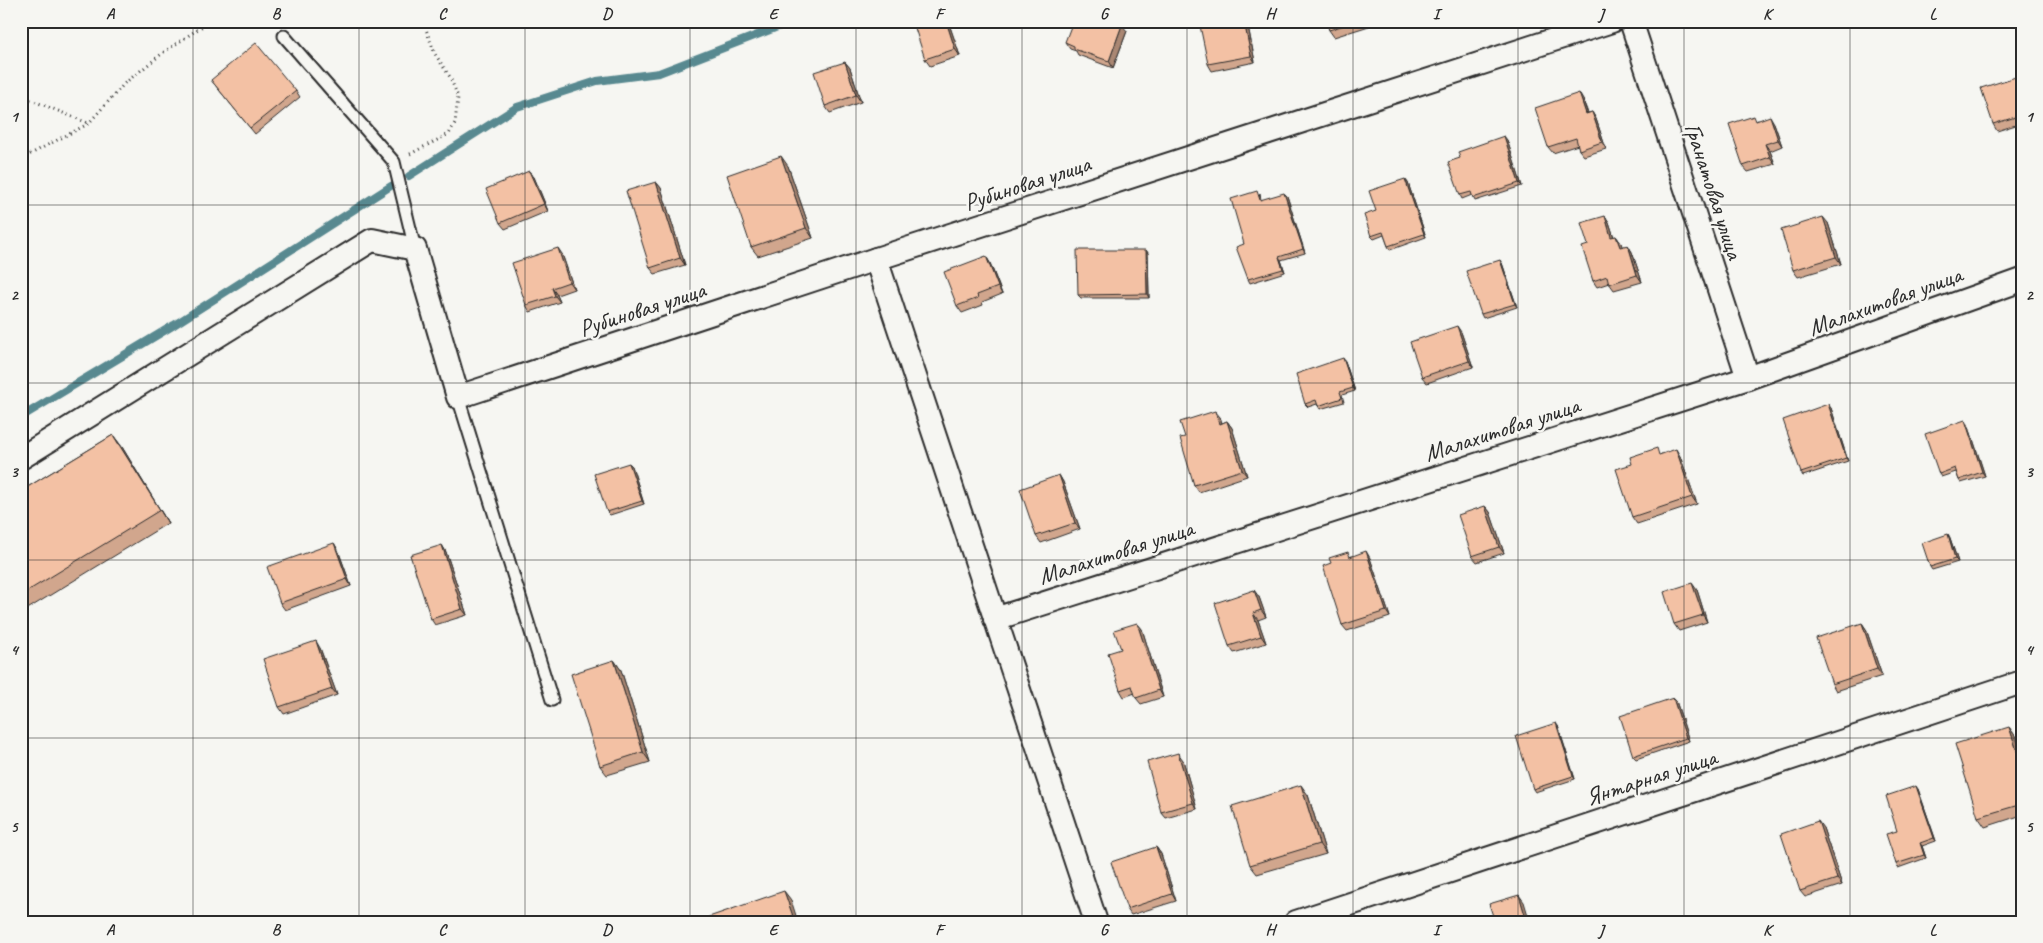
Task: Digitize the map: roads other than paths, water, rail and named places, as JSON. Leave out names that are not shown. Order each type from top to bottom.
[{"type":"street","name":"Рубиновая улица","points":[[458,397],[876,259],[1612,21]]},
{"type":"street","name":"Гранатовая улица","points":[[1630,21],[1748,378]]},
{"type":"street","points":[[21,458],[372,240],[415,248],[458,397]]},
{"type":"street","points":[[876,259],[1096,922]]},
{"type":"street","name":"Малахитовая улица","points":[[995,619],[1748,378],[2022,280]]},
{"type":"street","name":"Янтарная улица","points":[[1296,922],[2022,682]]},
{"type":"lane","points":[[284,36],[394,162],[415,248]]},
{"type":"lane","points":[[458,397],[552,700]]},
{"type":"waterway","points":[[409,176],[517,107],[597,81],[659,73],[793,21]]},
{"type":"waterway","points":[[21,417],[174,325],[391,186]]}]
